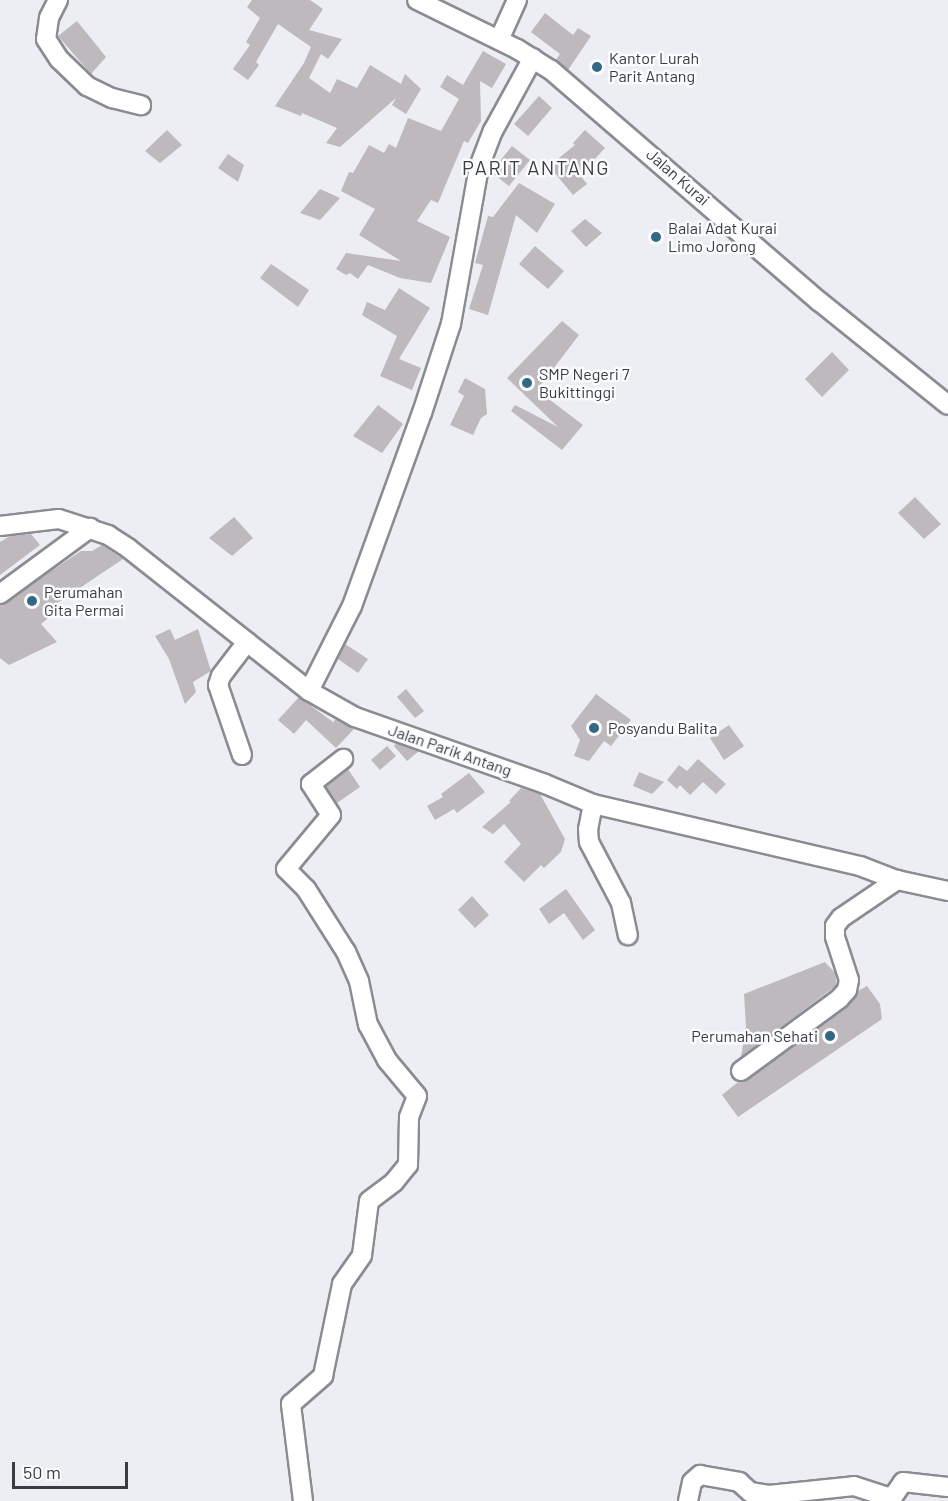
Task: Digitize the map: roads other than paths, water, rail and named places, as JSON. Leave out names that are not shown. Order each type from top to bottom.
[{"type":"street","points":[[58,0],[49,18],[46,39],[59,59],[87,86],[112,98],[141,105]]},
{"type":"street","name":"Jalan Kurai","points":[[417,0],[533,58],[570,84],[820,302],[948,405]]},
{"type":"street","points":[[499,40],[517,0]]},
{"type":"street","points":[[309,691],[352,606],[422,413],[451,324],[479,167],[494,131],[533,58]]},
{"type":"street","name":"Jalan Parik Antang","points":[[0,526],[59,519],[90,528],[128,548],[309,691],[355,717],[545,784],[593,804],[860,866],[897,880],[948,891]]},
{"type":"street","points":[[0,594],[90,528]]},
{"type":"street","points":[[242,755],[218,686],[221,676],[247,642]]},
{"type":"street","points":[[303,1501],[291,1404],[323,1376],[342,1284],[362,1255],[369,1201],[394,1182],[408,1165],[409,1117],[417,1096],[387,1060],[368,1024],[359,981],[346,952],[306,889],[286,869],[331,816],[311,784],[343,759]]},
{"type":"street","points":[[593,804],[588,829],[589,842],[621,903],[628,935]]},
{"type":"street","points":[[741,1071],[843,994],[849,980],[835,937],[835,926],[841,918],[897,880]]},
{"type":"street","points":[[688,1501],[692,1482],[700,1475],[739,1482],[750,1492],[769,1495],[854,1486],[892,1498],[903,1482],[948,1487]]},
{"type":"place","name":"Kantor Lurah Parit Antang","points":[[597,67]]},
{"type":"place","name":"Balai Adat Kurai Limo Jorong","points":[[656,237]]},
{"type":"place","name":"SMP Negeri 7 Bukittinggi","points":[[527,383]]},
{"type":"place","name":"Perumahan Gita Permai","points":[[32,601]]},
{"type":"place","name":"Posyandu Balita","points":[[594,728]]},
{"type":"place","name":"Perumahan Sehati","points":[[830,1036]]},
{"type":"district","name":"PARIT ANTANG","points":[[536,167]]}]
